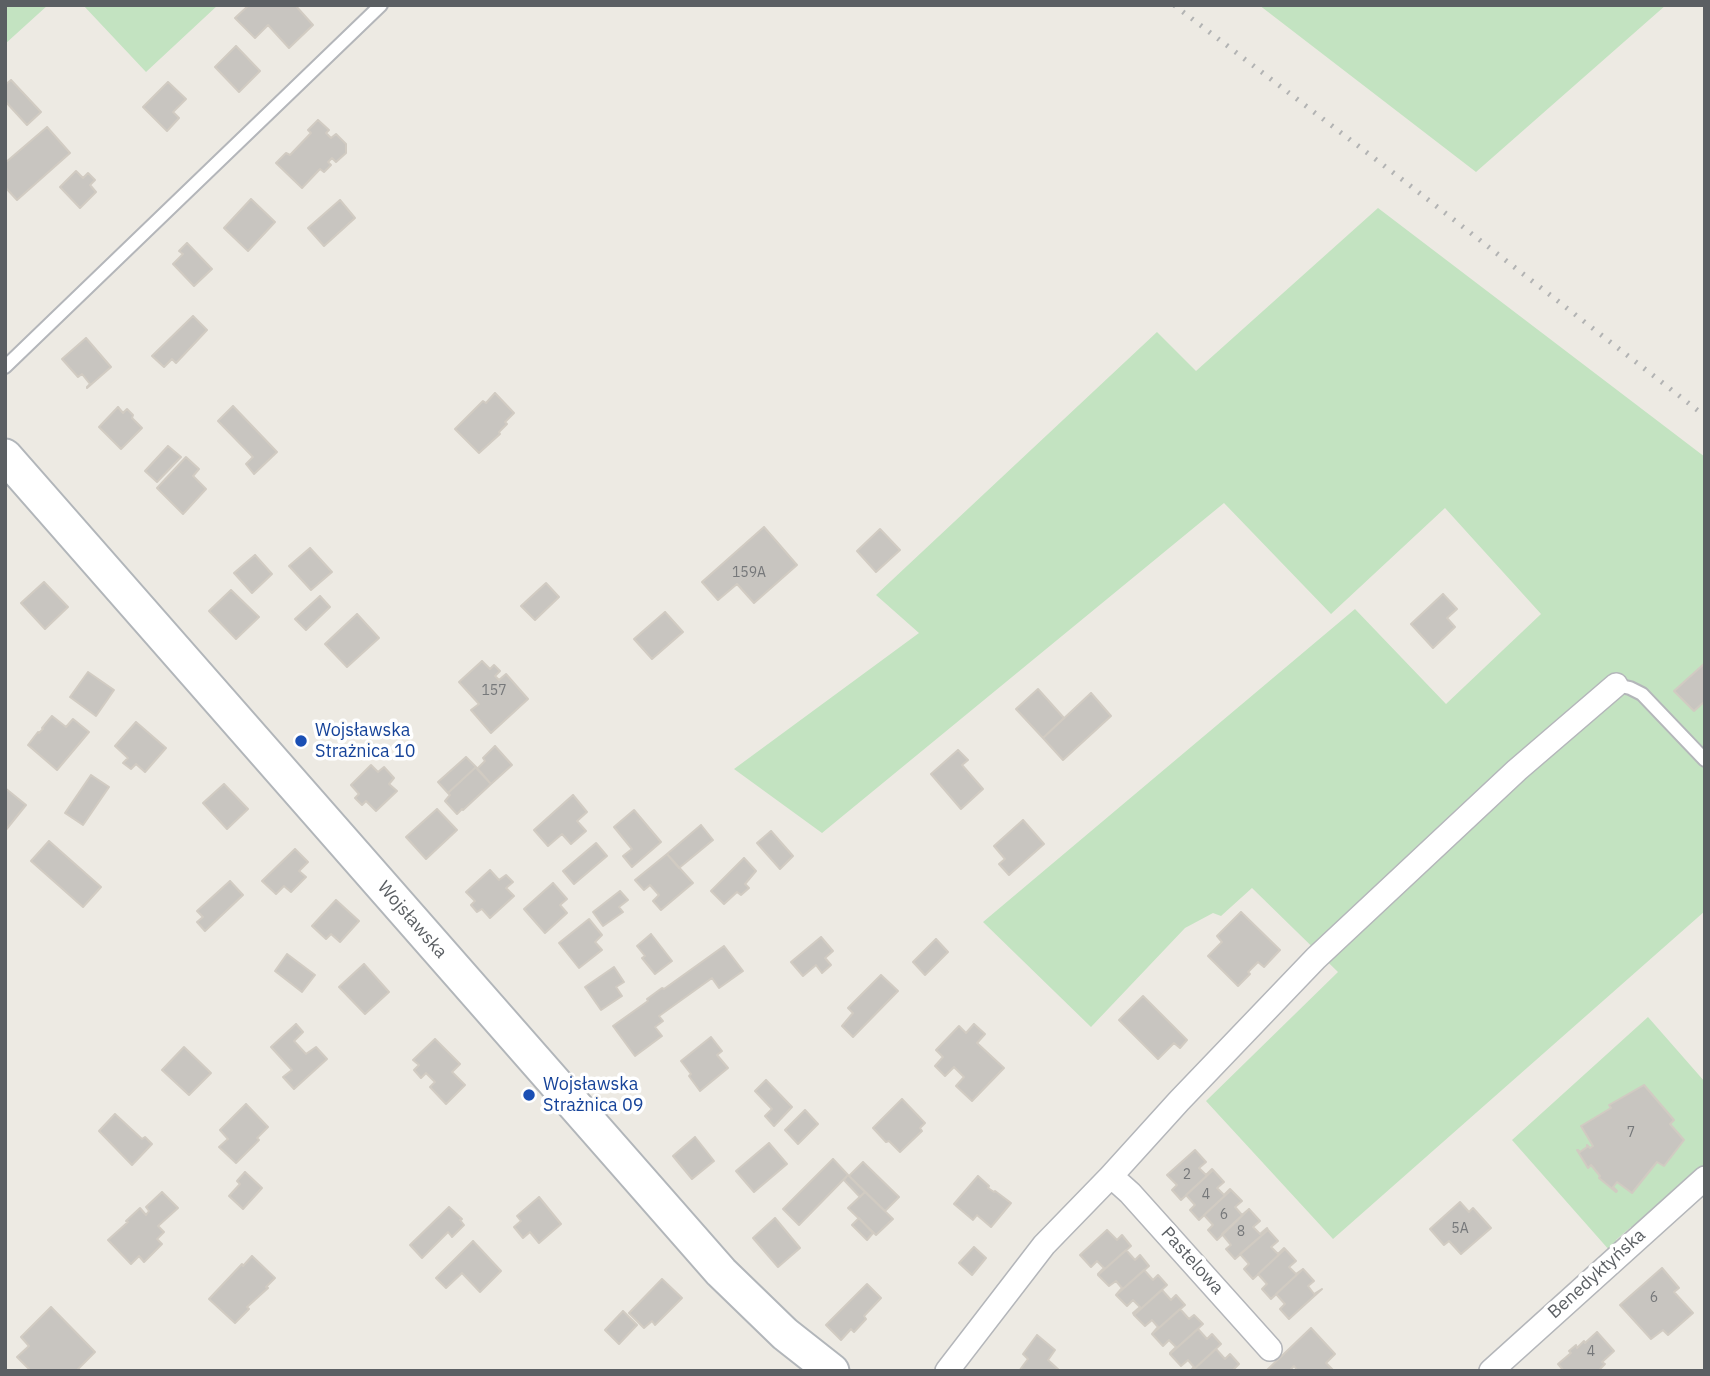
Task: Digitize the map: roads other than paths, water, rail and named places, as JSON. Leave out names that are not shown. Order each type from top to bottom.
[{"type":"street","name":"Wojsławska","points":[[5,456],[720,1272],[785,1334],[832,1371]]},
{"type":"street","points":[[947,1371],[1044,1245],[1316,958],[1517,770],[1616,685]]},
{"type":"street","name":"Pastelowa","points":[[1111,1176],[1130,1193],[1270,1349]]},
{"type":"street","name":"Benedyktyńska","points":[[1490,1371],[1705,1178]]},
{"type":"lane","points":[[5,367],[381,5]]},
{"type":"lane","points":[[1616,685],[1642,694],[1705,760]]},
{"type":"railway","points":[[1174,5],[1705,416]]},
{"type":"place","name":"Wojsławska Strażnica 10","points":[[301,741]]},
{"type":"place","name":"Wojsławska Strażnica 09","points":[[529,1095]]}]
